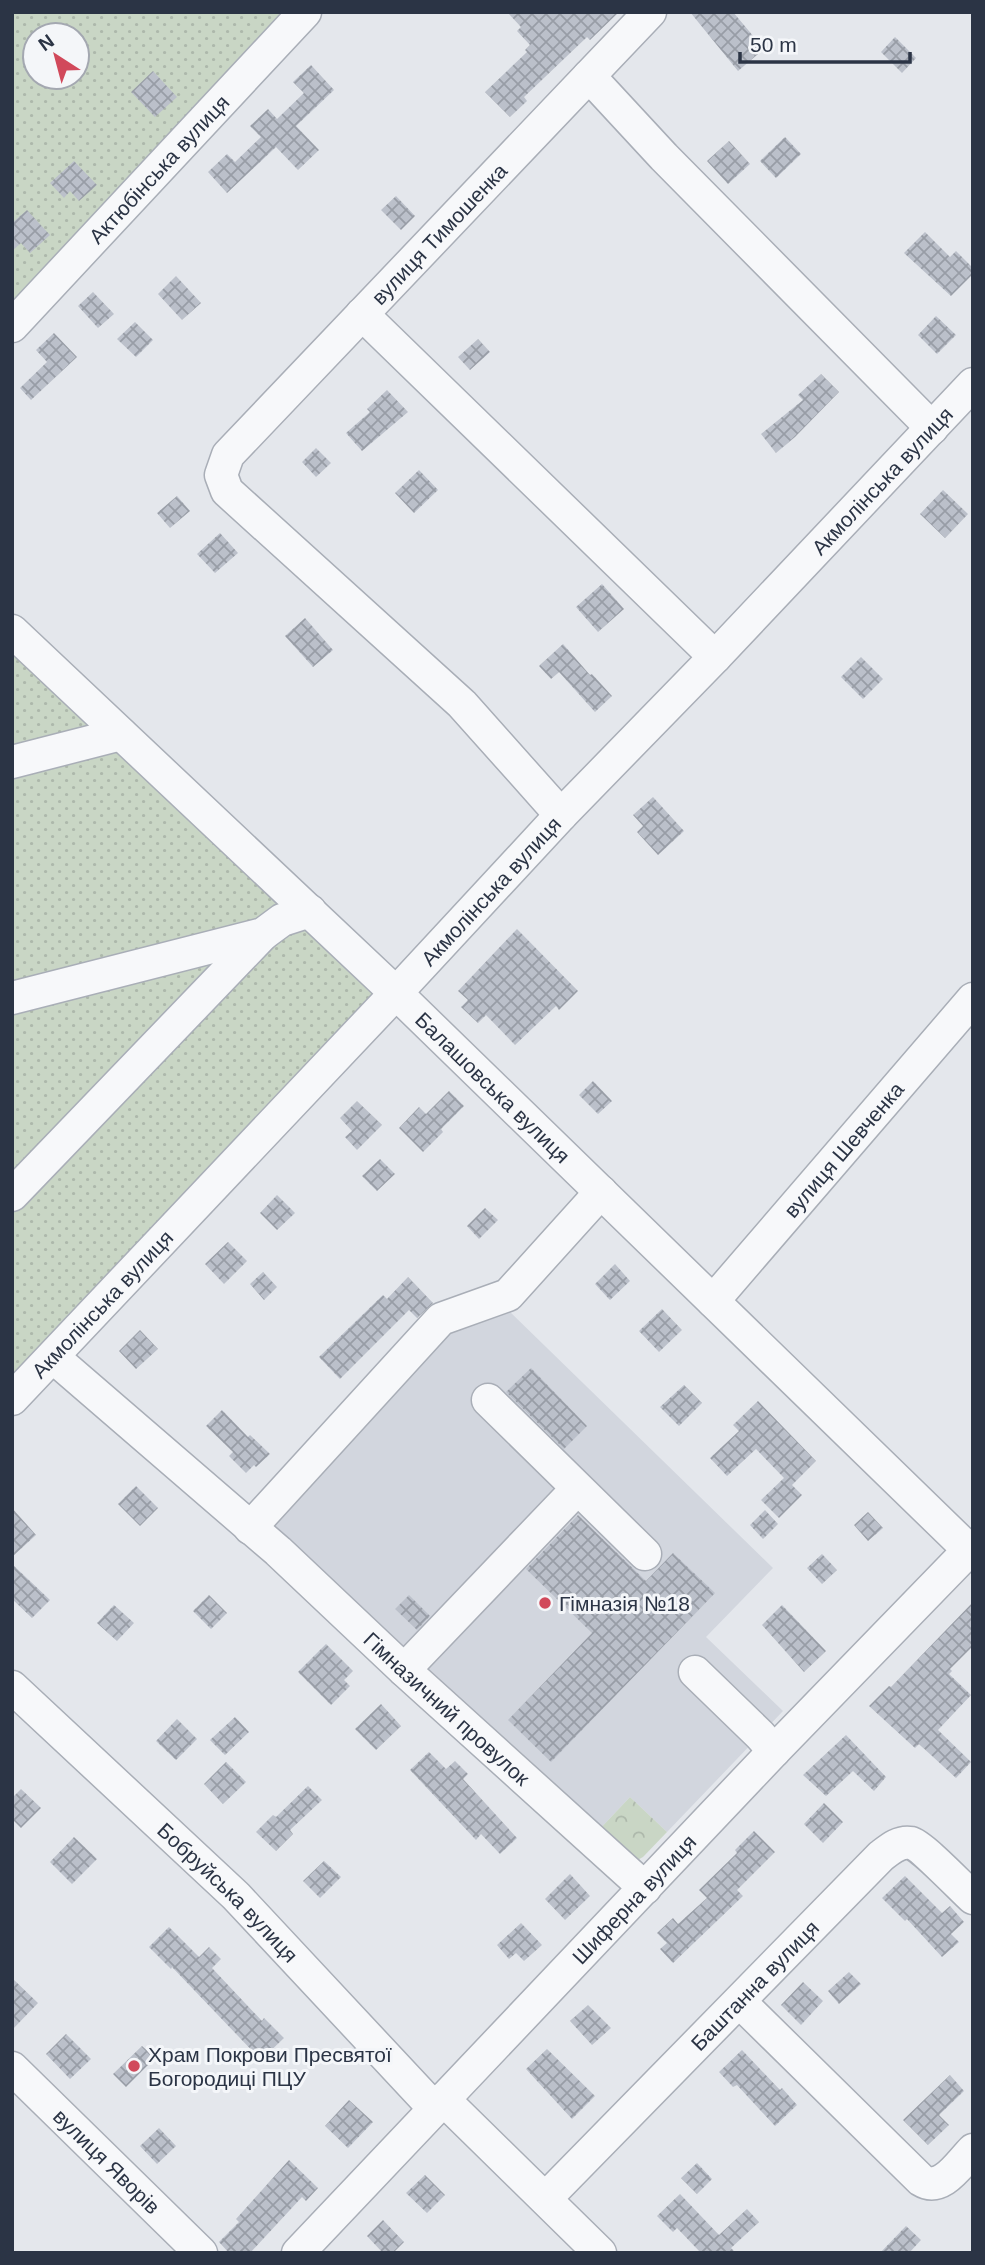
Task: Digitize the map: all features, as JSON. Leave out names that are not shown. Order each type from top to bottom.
[{"type":"street","name":"Актюбінська вулиця","points":[[12,326],[305,12]]},
{"type":"street","name":"вулиця Тимошенка","points":[[561,815],[462,704],[227,491],[222,475],[228,455],[650,12]]},
{"type":"street","points":[[589,76],[663,157],[932,428]]},
{"type":"street","points":[[362,314],[715,657]]},
{"type":"street","name":"Акмолінська вулиця","points":[[12,1399],[561,815],[715,657],[973,384]]},
{"type":"street","name":"Балашовська вулиця","points":[[12,631],[396,993],[971,1548]]},
{"type":"street","points":[[12,762],[121,734]]},
{"type":"street","points":[[12,1195],[263,934],[282,920],[310,911]]},
{"type":"street","points":[[12,998],[263,934]]},
{"type":"street","name":"вулиця Шевченка","points":[[713,1301],[973,999]]},
{"type":"street","points":[[250,1528],[441,1320],[508,1295],[601,1192]]},
{"type":"street","name":"Гімназичний провулок","points":[[53,1357],[278,1551],[404,1670],[645,1888]]},
{"type":"street","points":[[488,1401],[645,1554]]},
{"type":"street","points":[[404,1670],[577,1489]]},
{"type":"street","name":"Шиферна вулиця","points":[[298,2253],[774,1751],[971,1548]]},
{"type":"street","points":[[695,1672],[774,1751]]},
{"type":"street","name":"Бобруйська вулиця","points":[[12,1687],[236,1896],[438,2103],[546,2198],[600,2253]]},
{"type":"street","name":"Баштанна вулиця","points":[[546,2198],[881,1856],[901,1843],[915,1844],[973,1898]]},
{"type":"street","points":[[740,2002],[928,2185],[939,2183],[973,2150]]},
{"type":"street","name":"вулиця Яворів","points":[[12,2068],[201,2253]]},
{"type":"shaded area","name":"Гімназія №18","points":[[505,1307],[773,1568],[706,1637],[783,1711],[667,1832],[630,1797],[596,1833],[272,1528],[449,1331]]},
{"type":"green space","points":[[12,12],[305,12],[12,326]]},
{"type":"green space","points":[[12,631],[396,993],[12,1399]]},
{"type":"green space","points":[[630,1797],[667,1832],[643,1857],[634,1862],[596,1833]]},
{"type":"building","points":[[507,12],[619,12],[590,40],[587,37],[524,97],[527,101],[510,117],[485,92],[527,52],[525,50],[530,45],[517,31],[521,27]]},
{"type":"building","points":[[690,12],[733,12],[764,49],[738,71]]},
{"type":"building","points":[[895,37],[916,58],[902,73],[881,52]]},
{"type":"building","points":[[311,65],[334,90],[296,126],[319,150],[298,170],[276,147],[227,193],[208,172],[227,154],[235,162],[261,137],[250,126],[268,109],[277,119],[304,93],[293,82]]},
{"type":"building","points":[[153,71],[177,97],[155,117],[131,92]]},
{"type":"building","points":[[785,137],[801,154],[776,178],[760,161]]},
{"type":"building","points":[[729,141],[750,164],[728,184],[707,161]]},
{"type":"building","points":[[74,161],[97,185],[79,201],[70,191],[64,198],[50,183]]},
{"type":"building","points":[[396,196],[415,216],[401,230],[381,210]]},
{"type":"building","points":[[27,210],[50,235],[30,253],[21,243],[12,251],[12,223]]},
{"type":"building","points":[[925,232],[950,257],[956,251],[973,268],[973,274],[951,296],[904,253]]},
{"type":"building","points":[[176,276],[201,303],[182,320],[158,294]]},
{"type":"building","points":[[93,292],[114,314],[98,328],[78,306]]},
{"type":"building","points":[[936,316],[956,335],[937,354],[918,335]]},
{"type":"building","points":[[135,322],[153,340],[136,357],[117,339]]},
{"type":"building","points":[[54,333],[77,357],[31,400],[20,388],[47,362],[36,350]]},
{"type":"building","points":[[478,339],[490,352],[470,370],[458,357]]},
{"type":"building","points":[[821,374],[839,392],[776,453],[761,434],[803,400],[798,395]]},
{"type":"building","points":[[387,390],[408,412],[362,451],[346,433],[370,412],[367,409]]},
{"type":"building","points":[[316,448],[331,463],[316,477],[302,462]]},
{"type":"building","points":[[419,470],[438,490],[414,513],[395,493]]},
{"type":"building","points":[[943,490],[968,514],[945,538],[920,514]]},
{"type":"building","points":[[177,496],[190,511],[170,528],[157,513]]},
{"type":"building","points":[[220,533],[238,553],[215,573],[197,554]]},
{"type":"building","points":[[602,584],[624,609],[598,632],[576,607]]},
{"type":"building","points":[[305,618],[333,650],[313,667],[285,636]]},
{"type":"building","points":[[563,644],[612,696],[595,712],[559,672],[551,679],[539,666]]},
{"type":"building","points":[[861,657],[883,679],[863,699],[841,677]]},
{"type":"building","points":[[653,797],[684,831],[658,855],[637,832],[643,826],[633,815]]},
{"type":"building","points":[[517,929],[578,991],[559,1010],[556,1006],[515,1045],[486,1015],[478,1023],[461,1007],[468,1000],[458,991]]},
{"type":"building","points":[[593,1081],[612,1101],[598,1114],[579,1095]]},
{"type":"building","points":[[449,1091],[464,1106],[423,1152],[399,1128],[419,1107],[426,1114]]},
{"type":"building","points":[[357,1101],[382,1125],[357,1150],[345,1137],[352,1131],[340,1118]]},
{"type":"building","points":[[380,1159],[395,1174],[377,1191],[362,1176]]},
{"type":"building","points":[[277,1195],[295,1213],[277,1230],[260,1213]]},
{"type":"building","points":[[485,1208],[498,1220],[479,1239],[467,1226]]},
{"type":"building","points":[[228,1242],[247,1261],[224,1284],[205,1264]]},
{"type":"building","points":[[615,1264],[630,1281],[610,1300],[595,1284]]},
{"type":"building","points":[[263,1272],[277,1287],[264,1300],[250,1284]]},
{"type":"building","points":[[408,1277],[433,1303],[417,1318],[409,1310],[340,1379],[319,1357],[383,1295],[387,1299]]},
{"type":"building","points":[[662,1309],[682,1330],[659,1352],[639,1331]]},
{"type":"building","points":[[140,1330],[158,1349],[136,1369],[119,1351]]},
{"type":"building","points":[[531,1368],[587,1426],[564,1449],[506,1392]]},
{"type":"building","points":[[684,1385],[702,1403],[679,1426],[660,1407]]},
{"type":"building","points":[[758,1401],[816,1461],[792,1485],[802,1495],[779,1518],[761,1500],[784,1478],[756,1449],[727,1476],[710,1458],[739,1431],[733,1425]]},
{"type":"building","points":[[222,1410],[248,1437],[250,1435],[270,1454],[246,1473],[229,1456],[233,1452],[206,1426]]},
{"type":"building","points":[[136,1486],[158,1508],[140,1526],[118,1504]]},
{"type":"building","points":[[12,1508],[36,1535],[12,1557]]},
{"type":"building","points":[[765,1510],[778,1524],[763,1539],[750,1525]]},
{"type":"building","points":[[868,1512],[883,1528],[868,1541],[854,1525]]},
{"type":"building","points":[[578,1515],[646,1581],[673,1553],[715,1593],[551,1762],[508,1720],[592,1633],[526,1569]]},
{"type":"building","points":[[822,1554],[837,1570],[822,1584],[807,1568]]},
{"type":"building","points":[[12,1564],[50,1600],[32,1618],[12,1599]]},
{"type":"building","points":[[209,1595],[227,1613],[211,1629],[193,1611]]},
{"type":"building","points":[[409,1595],[430,1616],[417,1630],[395,1609]]},
{"type":"building","points":[[973,1602],[973,1646],[950,1669],[952,1671],[949,1674],[971,1695],[938,1730],[971,1762],[956,1778],[919,1744],[915,1748],[869,1706],[891,1687]]},
{"type":"building","points":[[114,1605],[134,1623],[117,1641],[97,1623]]},
{"type":"building","points":[[782,1605],[826,1651],[804,1672],[762,1625]]},
{"type":"building","points":[[326,1644],[353,1671],[344,1680],[350,1686],[331,1705],[298,1672]]},
{"type":"building","points":[[381,1704],[401,1726],[376,1750],[355,1729]]},
{"type":"building","points":[[235,1717],[249,1732],[225,1755],[210,1740]]},
{"type":"building","points":[[177,1719],[197,1739],[176,1760],[156,1741]]},
{"type":"building","points":[[846,1735],[886,1777],[874,1791],[853,1771],[826,1796],[803,1775]]},
{"type":"building","points":[[429,1752],[446,1769],[455,1761],[468,1774],[463,1779],[517,1838],[500,1854],[481,1834],[476,1840],[410,1770]]},
{"type":"building","points":[[226,1762],[246,1782],[223,1804],[204,1784]]},
{"type":"building","points":[[308,1786],[322,1800],[290,1830],[293,1834],[276,1851],[256,1832]]},
{"type":"building","points":[[21,1789],[41,1808],[21,1828],[12,1819],[12,1798]]},
{"type":"building","points":[[824,1803],[843,1822],[823,1843],[804,1824]]},
{"type":"building","points":[[754,1831],[775,1852],[737,1890],[743,1896],[673,1963],[660,1949],[667,1943],[657,1933],[673,1918],[678,1924],[707,1898],[699,1890],[737,1853],[735,1850]]},
{"type":"building","points":[[74,1837],[97,1859],[72,1884],[50,1862]]},
{"type":"building","points":[[324,1861],[341,1877],[320,1898],[303,1881]]},
{"type":"building","points":[[570,1874],[590,1896],[565,1920],[545,1899]]},
{"type":"building","points":[[905,1876],[942,1913],[950,1906],[964,1922],[951,1934],[959,1942],[942,1957],[907,1919],[905,1921],[882,1898]]},
{"type":"building","points":[[521,1923],[542,1945],[524,1961],[516,1953],[509,1959],[497,1945]]},
{"type":"building","points":[[169,1927],[199,1957],[209,1947],[221,1959],[212,1968],[262,2021],[264,2018],[284,2038],[261,2060],[172,1967],[171,1969],[149,1947]]},
{"type":"building","points":[[849,1972],[861,1984],[839,2004],[828,1991]]},
{"type":"building","points":[[12,1978],[38,2003],[12,2030]]},
{"type":"building","points":[[803,1982],[823,2001],[801,2025],[781,2005]]},
{"type":"building","points":[[588,2005],[611,2028],[592,2045],[570,2021]]},
{"type":"building","points":[[66,2034],[91,2059],[70,2079],[46,2054]]},
{"type":"building","name":"Храм Покрови Пресвятої Богородиці ПЦУ","points":[[142,2046],[155,2058],[126,2087],[113,2074]]},
{"type":"building","points":[[547,2049],[595,2096],[572,2119],[526,2069]]},
{"type":"building","points":[[742,2050],[797,2105],[775,2126],[737,2085],[733,2087],[719,2072]]},
{"type":"building","points":[[950,2075],[964,2091],[939,2115],[949,2125],[928,2145],[903,2120]]},
{"type":"building","points":[[349,2100],[373,2122],[348,2148],[325,2126]]},
{"type":"building","points":[[159,2128],[176,2146],[157,2164],[140,2146]]},
{"type":"building","points":[[289,2160],[318,2188],[306,2201],[302,2197],[250,2253],[229,2253],[219,2242],[239,2222],[236,2219]]},
{"type":"building","points":[[697,2163],[712,2179],[697,2194],[681,2178]]},
{"type":"building","points":[[425,2175],[445,2195],[427,2213],[406,2193]]},
{"type":"building","points":[[680,2194],[719,2235],[747,2209],[759,2222],[731,2248],[736,2253],[701,2253],[677,2228],[673,2232],[657,2216]]},
{"type":"building","points":[[383,2220],[404,2242],[393,2253],[383,2253],[367,2236]]},
{"type":"building","points":[[906,2226],[921,2240],[909,2253],[880,2253]]},
{"type":"place","name":"Гімназія №18","points":[[545,1603]]},
{"type":"place","name":"Храм Покрови Пресвятої Богородиці ПЦУ","points":[[134,2066]]}]
